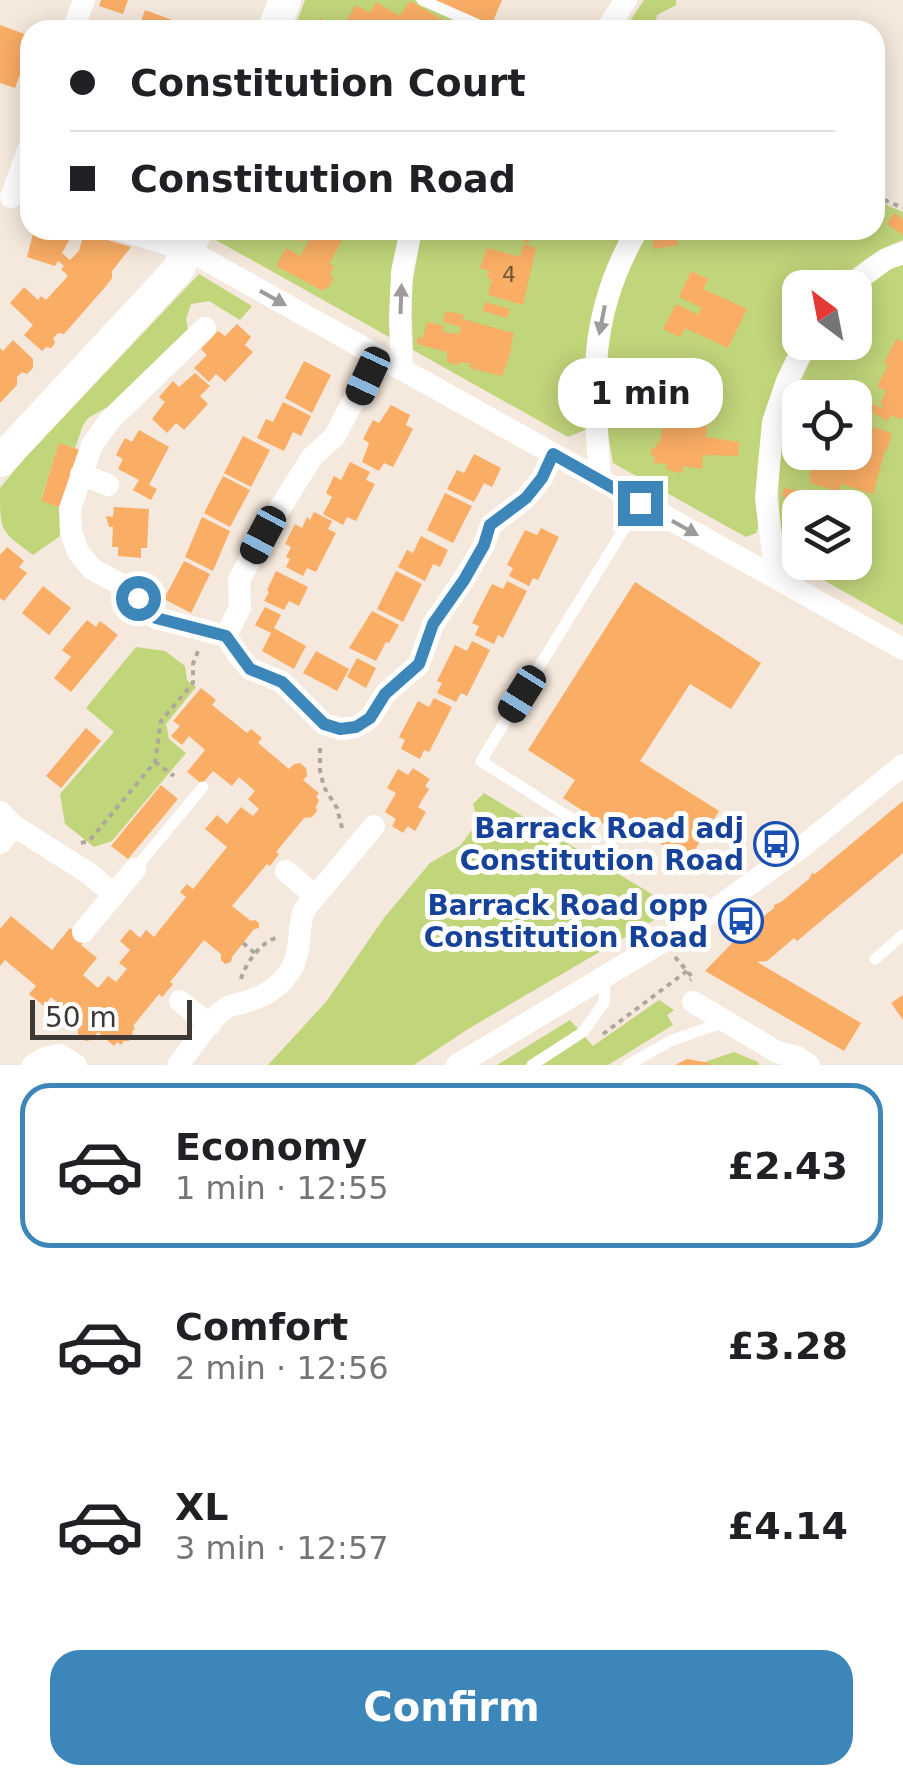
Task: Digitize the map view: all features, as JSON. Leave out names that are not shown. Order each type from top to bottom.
[{"type":"street","points":[[0,461],[178,271],[193,240],[402,370],[903,649]]},
{"type":"street","points":[[402,370],[402,272],[409,240]]},
{"type":"street","points":[[600,480],[594,397],[600,324],[608,291],[631,240]]},
{"type":"street","points":[[871,270],[903,253]]},
{"type":"street","points":[[205,328],[110,420],[92,445],[70,509],[71,532],[78,552],[92,569],[120,584],[156,618],[215,634],[250,669],[282,682],[324,724],[340,729],[356,727],[370,718],[385,694],[419,664],[433,624],[464,580],[484,545],[490,525],[526,498],[542,478],[553,454]]},
{"type":"street","points":[[215,634],[240,606],[240,580],[263,535],[312,457],[334,436],[378,356]]},
{"type":"street","points":[[776,578],[766,498],[773,422],[797,360]]},
{"type":"street","points":[[81,474],[108,485]]},
{"type":"street","points":[[457,1065],[718,908],[802,847],[903,764]]},
{"type":"street","points":[[189,1061],[220,1013],[280,984],[298,954],[304,910],[374,826]]},
{"type":"street","points":[[5,827],[63,857],[114,895]]},
{"type":"street","points":[[83,932],[135,869]]},
{"type":"street","points":[[286,872],[315,896]]},
{"type":"street","points":[[180,1001],[210,1025]]},
{"type":"street","points":[[693,1002],[778,1058],[797,1058],[809,1065]]},
{"type":"street","points":[[33,1065],[60,1055],[76,1065]]},
{"type":"lane","points":[[422,0],[467,20]]},
{"type":"lane","points":[[581,825],[481,761],[640,503]]},
{"type":"lane","points":[[135,869],[203,788]]},
{"type":"lane","points":[[875,959],[903,935]]},
{"type":"lane","points":[[532,1065],[585,1029],[604,1003],[605,978]]},
{"type":"lane","points":[[628,1065],[670,1041],[726,1022]]},
{"type":"path","points":[[63,857],[71,845],[89,841],[155,762],[160,721],[194,683],[193,664],[215,634]]},
{"type":"path","points":[[324,724],[320,741],[324,787],[338,808],[343,829],[358,846]]},
{"type":"path","points":[[155,762],[174,776]]},
{"type":"path","points":[[244,968],[268,940]]},
{"type":"path","points":[[243,943],[256,954]]},
{"type":"path","points":[[585,1029],[595,1040],[687,972]]},
{"type":"green space","points":[[305,0],[415,0],[460,20],[298,20]]},
{"type":"green space","points":[[644,0],[676,0],[676,5],[657,15],[656,20],[631,20]]},
{"type":"green space","points":[[885,204],[903,212],[903,240],[851,270],[782,270],[782,360],[786,360],[762,427],[757,474],[758,528],[746,537],[613,463],[606,371],[614,314],[645,240],[885,240]]},
{"type":"green space","points":[[216,240],[399,240],[390,291],[391,338]]},
{"type":"green space","points":[[420,240],[622,240],[595,302],[585,366],[585,430],[568,437],[413,350],[411,291]]},
{"type":"green space","points":[[903,263],[903,625],[823,580],[872,580],[872,490],[782,490],[782,535],[781,529],[782,443],[782,470],[872,470],[872,380],[802,380],[811,360],[872,360],[872,282]]},
{"type":"green space","points":[[199,274],[252,306],[240,320],[209,301],[191,304],[186,319],[188,329],[113,404],[88,418],[75,448],[59,444],[41,500],[62,508],[60,536],[33,555],[4,529],[0,488]]},
{"type":"green space","points":[[136,647],[165,651],[185,666],[187,680],[196,687],[166,724],[169,739],[186,753],[112,841],[94,847],[65,824],[60,794],[114,732],[86,708]]},
{"type":"green space","points":[[484,793],[675,908],[468,1029],[414,1065],[268,1065],[326,1002],[384,918],[430,863],[461,845],[478,821],[473,804]]},
{"type":"green space","points":[[659,1000],[674,1010],[667,1015],[673,1025],[608,1065],[497,1065],[570,1020],[593,1046]]},
{"type":"green space","points":[[734,1052],[759,1065],[706,1065],[705,1062]]},
{"type":"building","points":[[101,0],[128,0],[123,14],[99,6]]},
{"type":"building","points":[[430,0],[502,0],[494,20],[477,20]]},
{"type":"building","points":[[410,1],[443,20],[347,20],[356,5],[370,13],[376,2],[400,16]]},
{"type":"building","points":[[145,10],[172,20],[142,20]]},
{"type":"building","points":[[0,25],[20,32],[20,74],[15,88],[0,83]]},
{"type":"building","points":[[894,213],[903,219],[903,235],[887,224]]},
{"type":"building","points":[[31,240],[69,240],[62,253],[70,260],[79,251],[82,240],[108,240],[131,247],[112,271],[106,286],[64,334],[53,338],[51,348],[42,351],[24,335],[33,325],[10,303],[24,287],[38,300],[41,296],[46,300],[68,276],[58,261],[55,266],[27,257]]},
{"type":"building","points":[[342,240],[329,264],[334,266],[330,273],[333,279],[323,291],[276,266],[286,248],[300,256],[309,241]]},
{"type":"building","points":[[653,240],[677,240],[678,245],[654,249]]},
{"type":"building","points":[[524,244],[536,248],[523,305],[488,295],[492,279],[487,278],[489,271],[480,268],[487,248],[520,257]]},
{"type":"building","points":[[691,271],[708,279],[703,289],[747,309],[728,348],[685,328],[680,337],[663,329],[676,304],[699,315],[702,308],[679,297]]},
{"type":"building","points":[[485,302],[510,309],[507,318],[483,311]]},
{"type":"building","points":[[446,311],[514,333],[502,376],[470,368],[471,364],[447,362],[447,352],[417,344],[427,322],[444,326],[443,332],[459,334],[461,327],[443,322]]},
{"type":"building","points":[[237,324],[251,337],[245,345],[253,352],[225,382],[216,374],[209,382],[194,368],[207,355],[201,349],[218,331],[225,336]]},
{"type":"building","points":[[896,339],[903,342],[901,420],[891,415],[888,421],[872,413],[872,404],[882,408],[884,405],[880,404],[886,391],[877,387],[888,365],[884,363]]},
{"type":"building","points":[[13,340],[33,359],[33,368],[17,377],[17,385],[0,403],[0,348],[3,351]]},
{"type":"building","points":[[304,361],[331,375],[312,413],[285,398]]},
{"type":"building","points":[[195,373],[210,386],[200,396],[208,404],[184,430],[176,423],[167,433],[152,419],[165,402],[159,397],[173,381],[179,387]]},
{"type":"building","points":[[630,401],[691,408],[690,416],[705,418],[706,437],[739,442],[738,456],[703,455],[702,469],[683,466],[678,473],[666,469],[667,464],[654,463],[652,447],[660,443],[663,421],[633,417]]},
{"type":"building","points":[[283,402],[311,416],[301,436],[293,432],[284,451],[257,438],[266,419],[273,422]]},
{"type":"building","points":[[391,405],[410,415],[406,425],[413,429],[393,467],[384,463],[379,471],[362,462],[369,443],[363,439],[373,420],[379,423]]},
{"type":"building","points":[[872,427],[892,433],[873,494],[872,490],[841,484],[840,490],[833,490],[810,483],[811,470],[872,470]]},
{"type":"building","points":[[139,430],[169,447],[149,485],[157,489],[151,500],[133,490],[139,480],[118,469],[123,459],[116,455],[120,447],[125,438],[132,442]]},
{"type":"building","points":[[243,436],[270,450],[251,487],[224,473]]},
{"type":"building","points":[[59,443],[80,450],[62,508],[41,501]]},
{"type":"building","points":[[474,454],[501,468],[492,487],[484,483],[474,502],[447,489],[457,470],[464,473]]},
{"type":"building","points":[[350,462],[370,472],[366,480],[375,484],[356,521],[347,517],[343,525],[323,514],[332,497],[326,493],[334,476],[341,480]]},
{"type":"building","points":[[223,476],[250,490],[230,527],[204,513]]},
{"type":"building","points":[[445,493],[472,506],[453,543],[427,530]]},
{"type":"building","points":[[114,507],[149,509],[147,548],[141,548],[141,558],[118,556],[118,547],[112,547],[113,527],[109,527],[106,516],[113,517]]},
{"type":"building","points":[[314,512],[332,521],[328,529],[336,533],[316,572],[307,568],[303,576],[286,567],[291,547],[285,544],[295,524],[302,528]]},
{"type":"building","points":[[202,517],[230,531],[213,571],[185,557]]},
{"type":"building","points":[[541,528],[559,537],[538,580],[533,578],[529,586],[509,576],[513,568],[507,565],[525,530],[537,535]]},
{"type":"building","points":[[421,536],[448,550],[440,567],[433,564],[425,581],[398,567],[407,550],[413,553]]},
{"type":"building","points":[[7,547],[24,561],[19,567],[27,573],[4,601],[0,598],[0,555]]},
{"type":"building","points":[[184,561],[210,574],[191,613],[164,599]]},
{"type":"building","points":[[276,571],[308,587],[299,606],[289,601],[284,610],[264,601]]},
{"type":"building","points":[[396,571],[422,584],[403,622],[377,609]]},
{"type":"building","points":[[507,581],[527,591],[503,638],[498,635],[494,644],[475,635],[479,626],[472,623],[492,584],[503,589]]},
{"type":"building","points":[[635,582],[761,663],[731,709],[690,684],[640,761],[719,811],[688,861],[612,813],[605,825],[563,798],[575,780],[528,750]]},
{"type":"building","points":[[43,586],[71,608],[49,635],[22,613]]},
{"type":"building","points":[[265,607],[281,615],[274,628],[306,646],[294,669],[262,651],[271,633],[255,625]]},
{"type":"building","points":[[372,611],[399,625],[376,661],[349,648]]},
{"type":"building","points":[[87,620],[96,627],[100,621],[118,635],[71,692],[54,678],[71,657],[62,650]]},
{"type":"building","points":[[472,641],[490,650],[467,696],[461,693],[456,702],[437,693],[442,683],[437,681],[455,645],[467,651]]},
{"type":"building","points":[[316,651],[349,669],[337,691],[303,673]]},
{"type":"building","points":[[357,658],[376,668],[366,688],[347,677]]},
{"type":"building","points":[[201,688],[216,700],[212,705],[247,733],[251,729],[262,738],[258,743],[289,769],[300,763],[306,768],[303,780],[319,793],[317,811],[304,818],[276,852],[279,854],[270,866],[267,864],[232,906],[259,923],[259,928],[254,929],[231,962],[225,964],[221,954],[204,940],[170,982],[173,984],[162,997],[159,994],[133,1026],[129,1041],[114,1046],[98,1032],[86,1041],[78,1034],[83,1024],[51,997],[44,1006],[29,994],[36,986],[5,960],[0,966],[0,929],[11,916],[52,950],[70,928],[85,940],[81,945],[97,958],[83,975],[98,988],[108,976],[116,982],[127,969],[119,963],[130,950],[120,941],[130,929],[140,938],[146,930],[154,937],[186,897],[180,892],[187,884],[193,889],[227,847],[205,829],[217,815],[227,824],[241,807],[253,816],[259,809],[248,799],[255,791],[239,777],[232,786],[213,771],[202,784],[187,772],[205,750],[189,736],[182,745],[171,736],[180,726],[173,721]]},
{"type":"building","points":[[434,698],[452,707],[429,752],[424,750],[420,759],[401,749],[405,740],[399,737],[418,701],[429,707]]},
{"type":"building","points":[[86,728],[101,741],[61,788],[46,776]]},
{"type":"building","points":[[413,768],[430,779],[425,786],[429,789],[418,807],[426,812],[415,831],[408,826],[403,833],[392,826],[396,819],[385,812],[396,793],[387,788],[398,769],[408,775]]},
{"type":"building","points":[[161,785],[178,799],[128,859],[111,846]]},
{"type":"building","points":[[903,801],[903,853],[797,941],[794,938],[767,961],[757,962],[861,1023],[844,1051],[705,971],[774,905]]},
{"type":"building","points":[[903,995],[903,1020],[891,1003]]},
{"type":"building","points":[[687,1059],[710,1063],[710,1065],[675,1065]]},
{"type":"place","name":"Barrack Road adj Constitution Road","points":[[776,844]]},
{"type":"place","name":"Barrack Road opp Constitution Road","points":[[741,921]]},
{"type":"route","points":[[138,598],[156,618],[226,636],[250,669],[282,682],[324,724],[340,729],[356,727],[370,718],[385,694],[419,664],[433,624],[464,580],[484,545],[490,525],[526,498],[542,478],[553,454],[640,503]]}]
